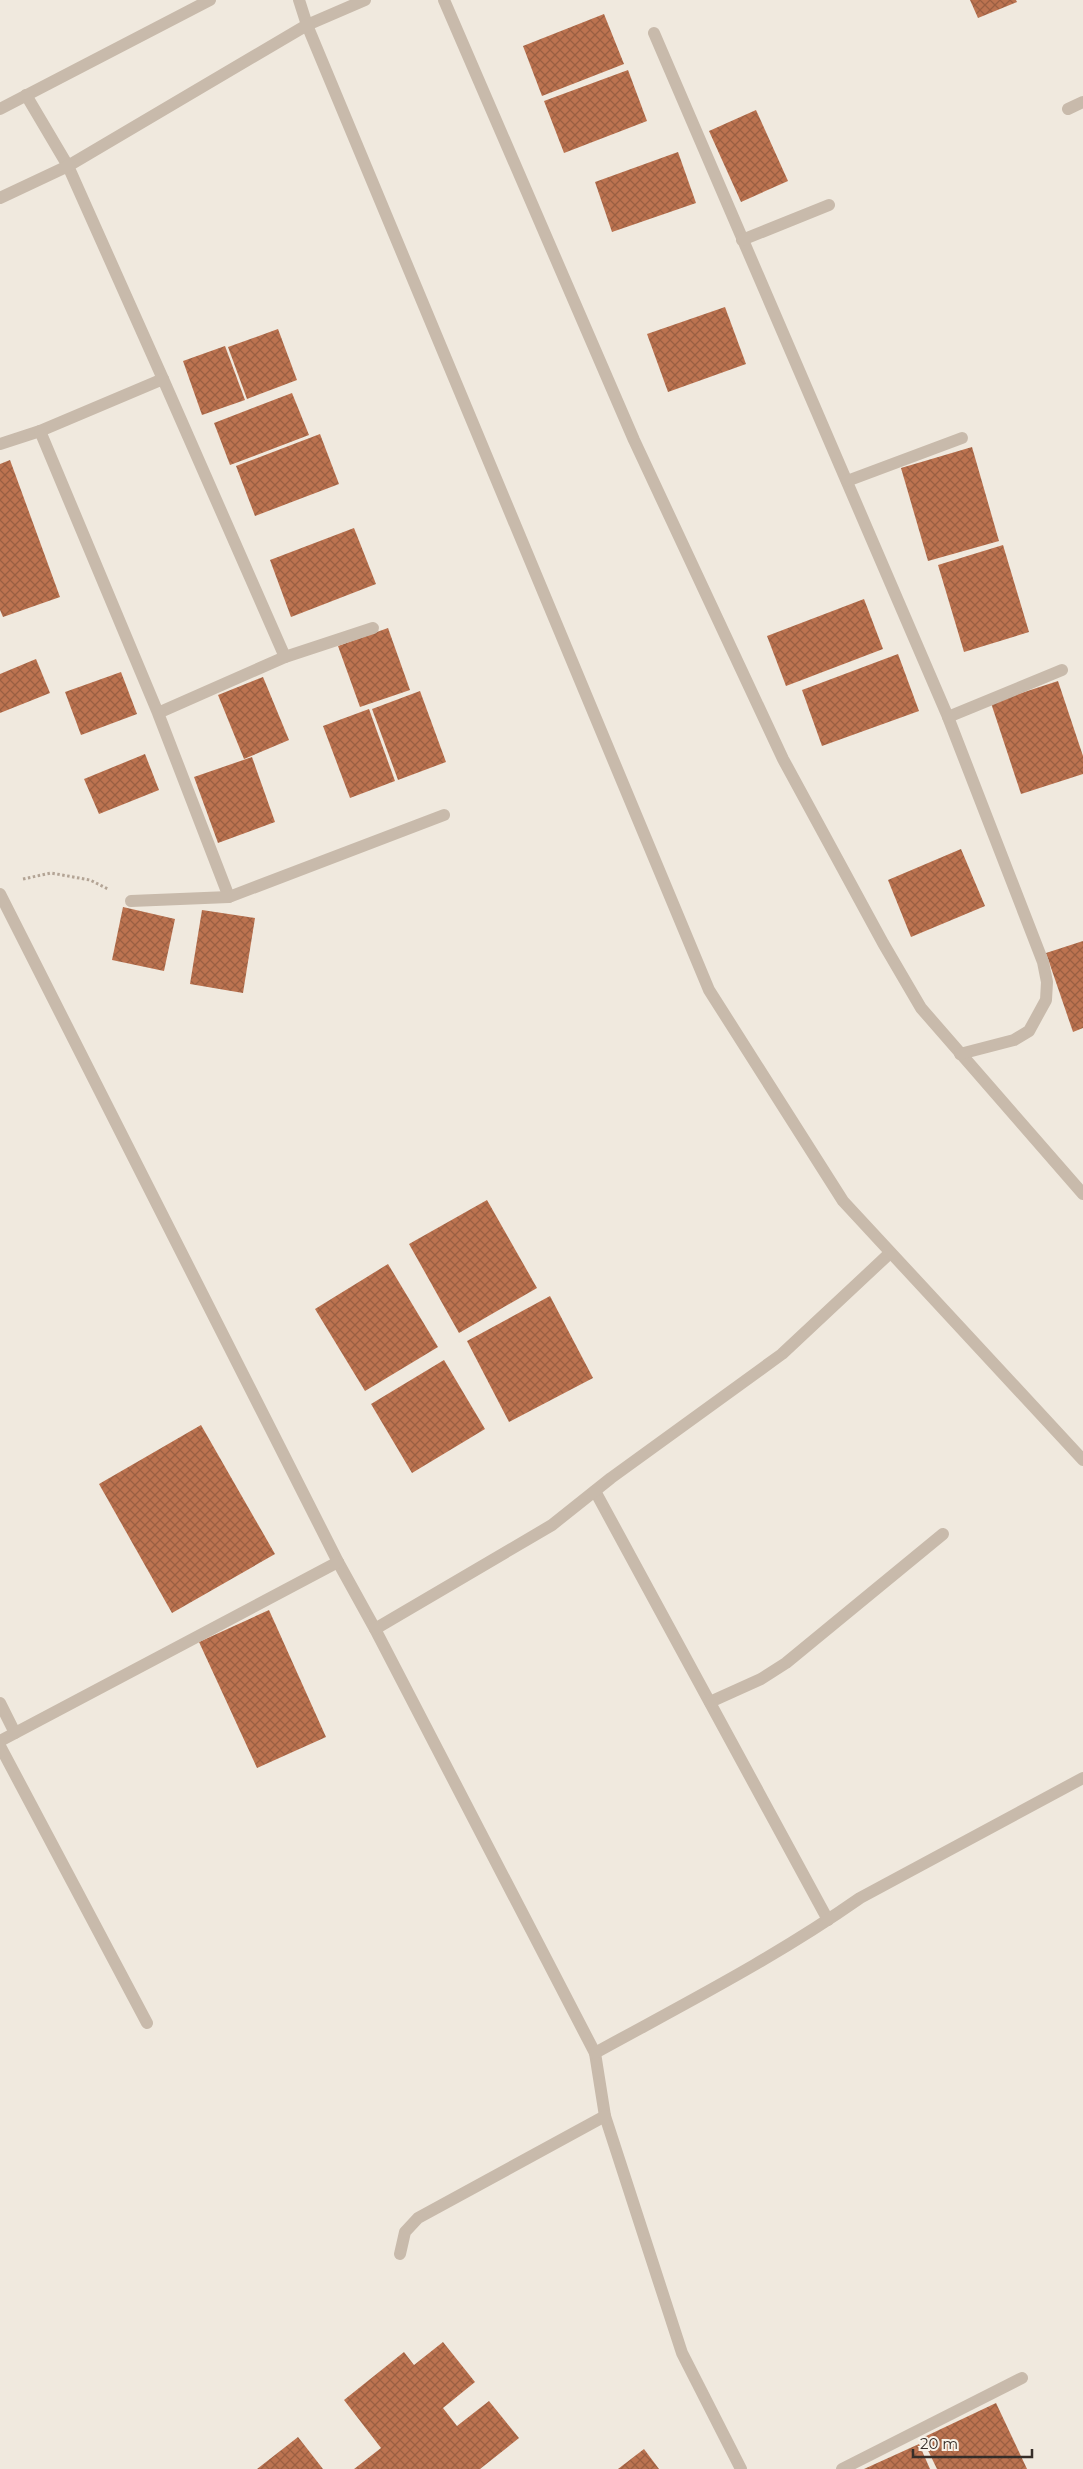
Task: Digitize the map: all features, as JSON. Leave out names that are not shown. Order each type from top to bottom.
[{"type":"street","points":[[0,109],[210,0]]},
{"type":"street","points":[[299,0],[307,25],[709,990],[843,1201],[1083,1460]]},
{"type":"street","points":[[0,198],[68,166],[307,25],[365,0]]},
{"type":"street","points":[[444,0],[634,440],[783,759],[921,1008],[1083,1194]]},
{"type":"street","points":[[654,33],[948,717],[1043,962],[1047,982],[1046,1000],[1029,1031],[1014,1040],[960,1054]]},
{"type":"street","points":[[26,95],[68,166],[285,657]]},
{"type":"street","points":[[1068,109],[1083,102]]},
{"type":"street","points":[[742,240],[829,205]]},
{"type":"street","points":[[0,444],[40,431],[163,379]]},
{"type":"street","points":[[40,431],[158,713],[229,897]]},
{"type":"street","points":[[848,481],[962,438]]},
{"type":"street","points":[[158,713],[285,657],[373,628]]},
{"type":"street","points":[[948,717],[1062,670]]},
{"type":"street","points":[[131,901],[229,897],[444,814]]},
{"type":"street","points":[[0,894],[338,1562],[375,1629],[595,2054],[605,2116],[682,2353],[741,2469]]},
{"type":"street","points":[[375,1629],[552,1525],[782,1354],[890,1252]]},
{"type":"street","points":[[596,1491],[828,1920]]},
{"type":"street","points":[[710,1702],[761,1679],[786,1663],[943,1534]]},
{"type":"street","points":[[0,1741],[338,1562]]},
{"type":"street","points":[[0,1703],[16,1733]]},
{"type":"street","points":[[0,1746],[147,2023]]},
{"type":"street","points":[[595,2054],[721,1984],[828,1920],[860,1898],[1083,1778]]},
{"type":"street","points":[[400,2254],[405,2232],[418,2218],[605,2116]]},
{"type":"street","points":[[842,2469],[1022,2378]]},
{"type":"path","points":[[17,880],[51,873],[90,880],[131,901]]},
{"type":"building","points":[[970,0],[1016,0],[1017,2],[978,18]]},
{"type":"building","points":[[604,14],[624,64],[542,96],[523,46]]},
{"type":"building","points":[[628,70],[647,121],[564,153],[544,101]]},
{"type":"building","points":[[756,110],[788,181],[741,202],[709,131]]},
{"type":"building","points":[[678,152],[696,203],[612,232],[595,182]]},
{"type":"building","points":[[725,307],[746,364],[668,392],[647,334]]},
{"type":"building","points":[[278,329],[297,380],[247,399],[228,347]]},
{"type":"building","points":[[225,346],[245,400],[202,415],[183,361]]},
{"type":"building","points":[[292,393],[309,435],[230,465],[214,423]]},
{"type":"building","points":[[320,434],[339,484],[255,516],[236,466]]},
{"type":"building","points":[[972,447],[999,541],[928,561],[901,468]]},
{"type":"building","points":[[10,460],[60,597],[3,617],[0,610],[0,464]]},
{"type":"building","points":[[354,528],[376,584],[291,617],[270,560]]},
{"type":"building","points":[[1003,545],[1029,632],[964,652],[938,565]]},
{"type":"building","points":[[864,599],[883,649],[786,686],[767,636]]},
{"type":"building","points":[[388,628],[410,690],[360,707],[338,646]]},
{"type":"building","points":[[898,654],[919,711],[822,746],[802,690]]},
{"type":"building","points":[[36,659],[50,693],[0,713],[0,674]]},
{"type":"building","points":[[121,672],[137,714],[81,735],[65,692]]},
{"type":"building","points":[[263,677],[289,740],[244,759],[218,695]]},
{"type":"building","points":[[1058,681],[1083,756],[1083,774],[1021,794],[991,703]]},
{"type":"building","points":[[420,691],[446,762],[398,780],[372,709]]},
{"type":"building","points":[[369,709],[395,781],[350,798],[323,726]]},
{"type":"building","points":[[145,754],[159,790],[99,814],[84,779]]},
{"type":"building","points":[[252,757],[275,822],[218,843],[194,777]]},
{"type":"building","points":[[961,849],[985,906],[911,937],[888,880]]},
{"type":"building","points":[[123,907],[175,919],[164,971],[112,960]]},
{"type":"building","points":[[202,910],[255,918],[243,993],[190,984]]},
{"type":"building","points":[[1083,941],[1083,1028],[1073,1032],[1046,953]]},
{"type":"building","points":[[487,1200],[537,1288],[459,1333],[409,1244]]},
{"type":"building","points":[[388,1264],[438,1347],[365,1391],[315,1309]]},
{"type":"building","points":[[550,1296],[593,1378],[509,1422],[467,1341]]},
{"type":"building","points":[[444,1360],[485,1429],[412,1473],[371,1404]]},
{"type":"building","points":[[201,1425],[275,1554],[172,1613],[99,1484]]},
{"type":"building","points":[[269,1610],[326,1737],[257,1768],[199,1642]]},
{"type":"building","points":[[443,2342],[475,2382],[443,2408],[457,2426],[489,2401],[519,2438],[480,2469],[354,2469],[381,2448],[344,2400],[404,2352],[414,2365]]},
{"type":"building","points":[[996,2403],[1027,2469],[937,2469],[922,2438]]},
{"type":"building","points":[[298,2437],[323,2469],[257,2469]]},
{"type":"building","points":[[919,2444],[930,2469],[864,2469]]},
{"type":"building","points":[[644,2449],[659,2469],[618,2469]]}]
